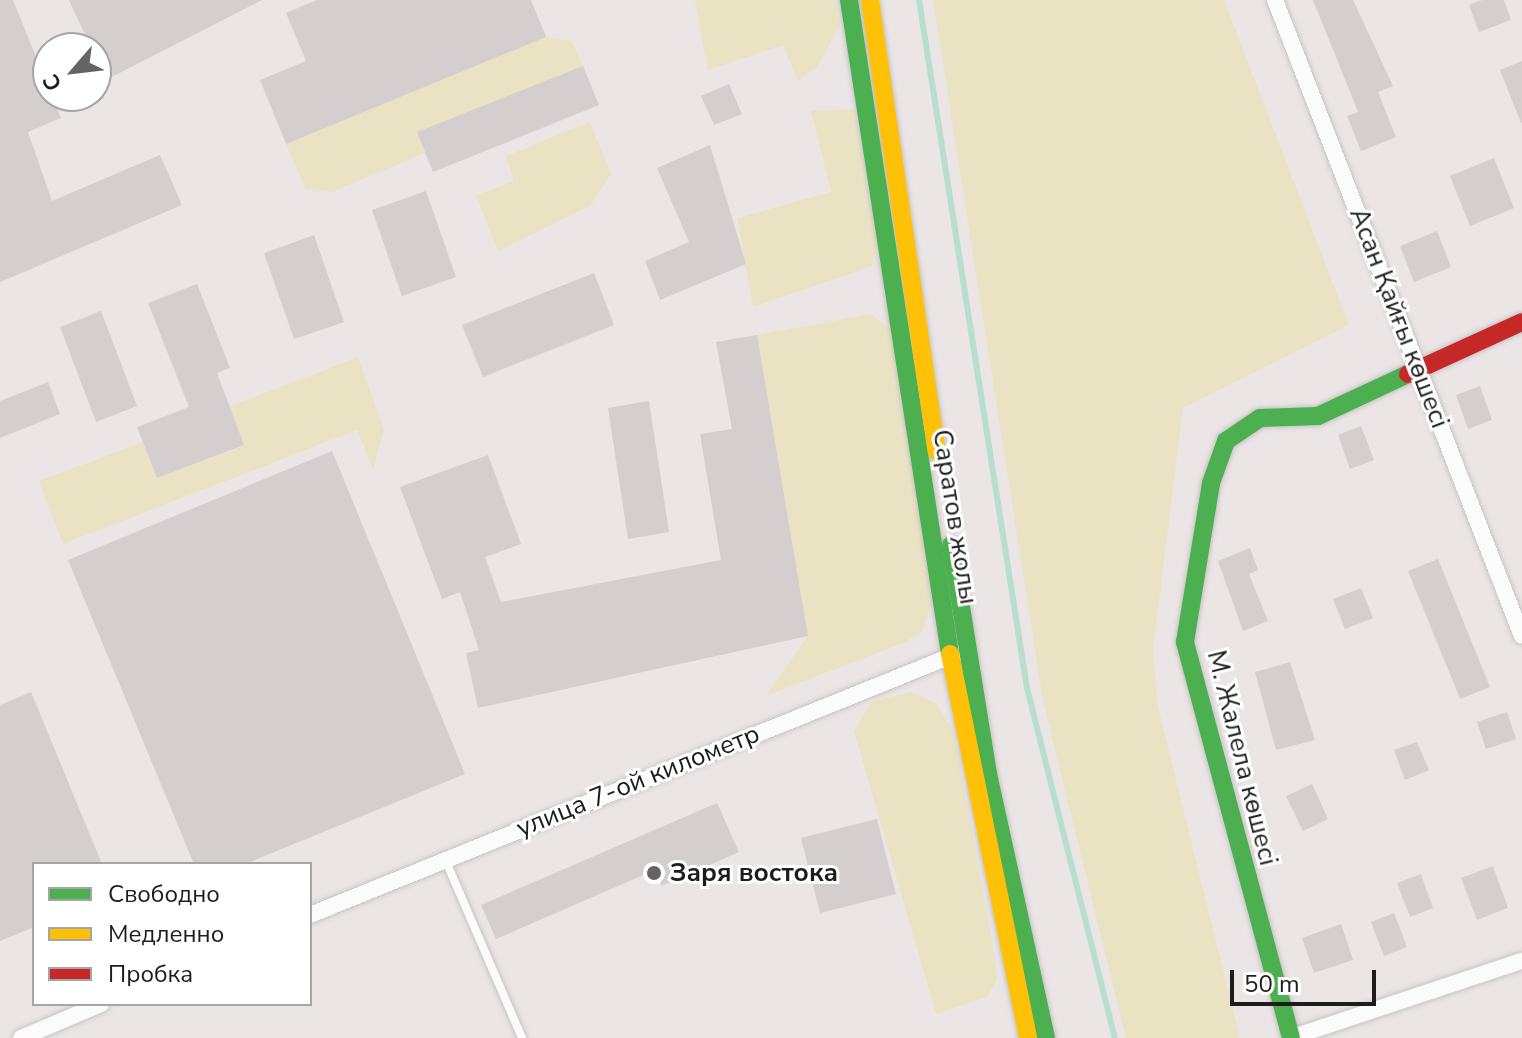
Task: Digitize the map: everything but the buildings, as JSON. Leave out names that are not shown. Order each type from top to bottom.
[{"type":"main road","name":"Саратов жолы","points":[[849,0],[895,294],[1028,1038]]},
{"type":"main road","name":"Саратов жолы","points":[[870,0],[915,291],[958,653],[1046,1038]]},
{"type":"main road","points":[[1420,372],[1522,322]]},
{"type":"main road","name":"М. Жалела көшесі","points":[[1291,1038],[1258,936],[1185,642],[1211,483],[1226,441],[1260,418],[1318,416],[1420,372]]},
{"type":"street","name":"Асан Қайғы көшесі","points":[[1275,0],[1522,636]]},
{"type":"street","name":"улица 7-ой километр","points":[[312,914],[444,858],[958,653]]},
{"type":"street","points":[[1291,1038],[1522,961]]},
{"type":"street","points":[[21,1038],[96,1006]]},
{"type":"lane","points":[[895,294],[915,291]]},
{"type":"lane","points":[[444,858],[522,1038]]},
{"type":"shaded area","points":[[695,0],[836,0],[840,25],[817,67],[798,81],[783,45],[708,70]]},
{"type":"shaded area","points":[[933,0],[1224,0],[1349,325],[1183,408],[1153,650],[1158,707],[1240,1038],[1126,1038],[1043,701]]},
{"type":"shaded area","points":[[546,37],[572,41],[583,66],[418,132],[425,153],[332,192],[306,189],[286,144]]},
{"type":"shaded area","points":[[854,109],[877,245],[872,266],[753,307],[737,218],[831,192],[811,111]]},
{"type":"shaded area","points":[[590,122],[611,174],[590,206],[498,251],[476,195],[514,181],[506,156]]},
{"type":"shaded area","points":[[871,314],[891,330],[932,603],[922,632],[905,642],[766,696],[808,636],[757,335]]},
{"type":"shaded area","points":[[358,357],[384,430],[373,469],[357,430],[63,544],[39,481],[143,442],[157,478],[243,446],[229,407]]},
{"type":"shaded area","points":[[911,692],[936,703],[953,729],[997,980],[987,997],[936,1014],[854,731],[872,701]]},
{"type":"waterway","points":[[919,0],[1027,688],[1115,1038]]},
{"type":"traffic: fast","points":[[849,0],[950,654]]},
{"type":"traffic: fast","points":[[1291,1038],[1185,642],[1211,483],[1226,441],[1260,418],[1318,416],[1408,374]]},
{"type":"traffic: fast","points":[[951,545],[988,774],[1046,1038]]},
{"type":"traffic: slow","points":[[870,0],[937,451]]},
{"type":"traffic: slow","points":[[950,654],[1028,1038]]},
{"type":"traffic: jam","points":[[1408,374],[1522,322]]},
{"type":"place","name":"Заря востока","points":[[654,873]]}]
